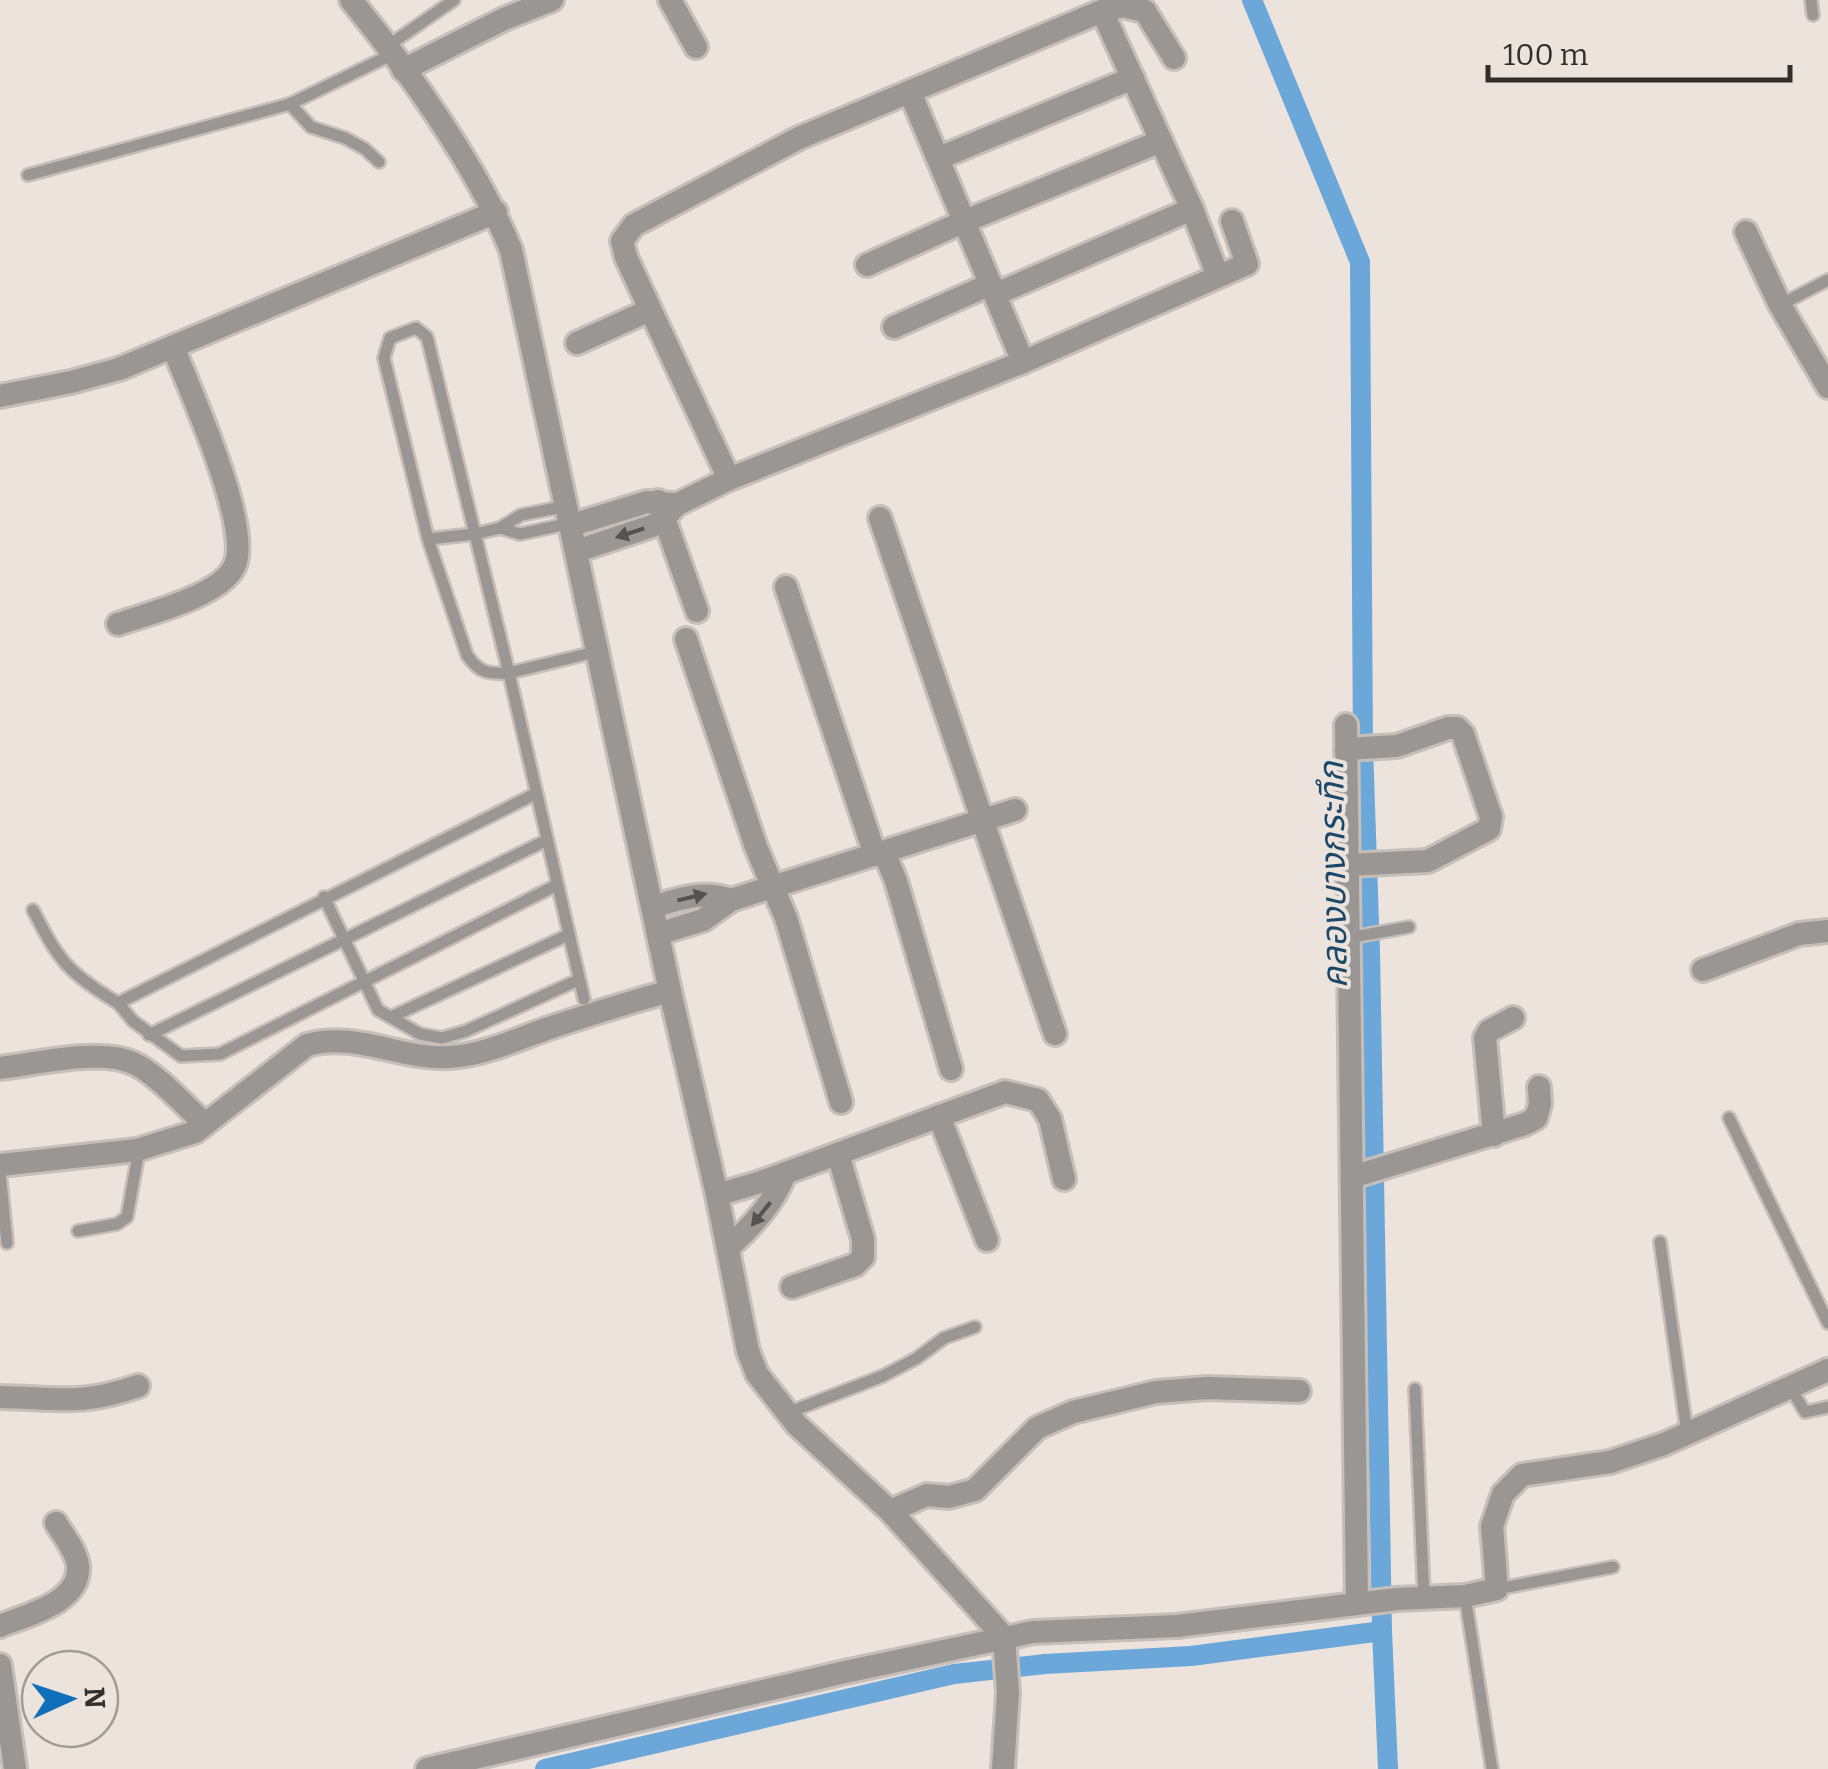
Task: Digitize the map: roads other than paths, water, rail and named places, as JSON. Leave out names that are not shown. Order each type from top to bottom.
[{"type":"street","points":[[351,0],[377,32],[496,212],[511,250],[756,1374],[786,1414],[890,1510],[1005,1648],[1008,1693],[1003,1769]]},
{"type":"street","points":[[394,58],[552,0]]},
{"type":"street","points":[[670,0],[696,47]]},
{"type":"street","points":[[729,480],[622,241],[634,224],[799,138],[1102,11],[1122,6],[1144,12],[1174,58]]},
{"type":"street","points":[[1102,11],[1218,276]]},
{"type":"street","points":[[939,158],[1133,78]]},
{"type":"street","points":[[910,92],[1023,362]]},
{"type":"street","points":[[867,265],[1161,141]]},
{"type":"street","points":[[894,327],[1192,210]]},
{"type":"street","points":[[0,396],[119,369],[496,212]]},
{"type":"street","points":[[577,550],[652,526],[666,508],[729,480],[1023,362],[1247,264],[1232,221]]},
{"type":"street","points":[[1746,232],[1780,305],[1828,388]]},
{"type":"street","points":[[577,343],[650,310]]},
{"type":"street","points":[[118,624],[177,604],[220,583],[235,566],[236,521],[173,346]]},
{"type":"street","points":[[570,518],[634,505],[666,508]]},
{"type":"street","points":[[666,508],[697,611]]},
{"type":"street","points":[[880,518],[1054,1034]]},
{"type":"street","points":[[786,587],[880,854],[896,881],[951,1068]]},
{"type":"street","points":[[686,638],[756,846],[786,918],[840,1102]]},
{"type":"street","points":[[1350,865],[1428,861],[1489,829],[1491,817],[1463,734],[1457,728],[1384,749],[1348,741],[1350,865],[1360,1175],[1364,1603]]},
{"type":"street","points":[[658,934],[702,920],[731,900],[1014,810]]},
{"type":"street","points":[[652,907],[711,893],[731,900]]},
{"type":"street","points":[[1704,970],[1799,934],[1828,931]]},
{"type":"street","points":[[0,1169],[139,1149],[195,1132],[307,1045],[327,1039],[358,1042],[418,1057],[454,1057],[670,991]]},
{"type":"street","points":[[1494,1135],[1485,1038],[1489,1031],[1513,1018]]},
{"type":"street","points":[[0,1068],[114,1057],[132,1062],[205,1124]]},
{"type":"street","points":[[1360,1175],[1494,1135],[1536,1118],[1540,1087]]},
{"type":"street","points":[[717,1195],[785,1174],[1006,1092],[1038,1100],[1050,1119],[1064,1179]]},
{"type":"street","points":[[940,1116],[987,1240]]},
{"type":"street","points":[[792,1286],[855,1265],[863,1256],[863,1239],[838,1154]]},
{"type":"street","points":[[728,1248],[777,1194],[785,1174]]},
{"type":"street","points":[[427,1769],[1005,1648],[1034,1632],[1177,1626],[1397,1599],[1464,1596],[1497,1589],[1492,1526],[1503,1494],[1522,1475],[1610,1462],[1688,1433],[1828,1370]]},
{"type":"street","points":[[0,1396],[72,1401],[112,1395],[138,1386]]},
{"type":"street","points":[[890,1510],[927,1495],[949,1497],[974,1490],[1037,1428],[1073,1412],[1156,1392],[1208,1388],[1299,1391]]},
{"type":"street","points":[[0,1626],[51,1605],[68,1594],[77,1578],[78,1562],[56,1523]]},
{"type":"street","points":[[0,1665],[15,1769]]},
{"type":"lane","points":[[28,176],[290,104],[394,58],[454,0]]},
{"type":"lane","points":[[1811,0],[1813,15]]},
{"type":"lane","points":[[290,104],[311,127],[345,138],[379,162]]},
{"type":"lane","points":[[1780,305],[1828,280]]},
{"type":"lane","points":[[584,999],[509,674],[427,337],[416,328],[390,338],[384,358],[428,539],[467,654],[476,668],[488,674],[509,674],[599,651]]},
{"type":"lane","points":[[428,539],[500,528],[521,515],[570,518]]},
{"type":"lane","points":[[118,1002],[535,794]]},
{"type":"lane","points":[[149,1035],[545,841]]},
{"type":"lane","points":[[32,910],[70,972],[118,1002],[149,1035],[181,1056],[220,1054],[557,885]]},
{"type":"lane","points":[[324,897],[378,1010],[420,1034],[442,1038],[578,980]]},
{"type":"lane","points":[[1353,936],[1409,927]]},
{"type":"lane","points":[[391,1018],[568,934]]},
{"type":"lane","points":[[1729,1118],[1828,1323]]},
{"type":"lane","points":[[78,1232],[117,1224],[128,1217],[139,1149]]},
{"type":"lane","points":[[0,1169],[7,1243]]},
{"type":"lane","points":[[1660,1242],[1688,1433]]},
{"type":"lane","points":[[786,1414],[883,1376],[944,1338],[976,1327]]},
{"type":"lane","points":[[1790,1387],[1805,1412],[1810,1414],[1828,1407]]},
{"type":"lane","points":[[1416,1389],[1424,1598]]},
{"type":"lane","points":[[1497,1589],[1613,1567]]},
{"type":"lane","points":[[1464,1596],[1492,1769]]},
{"type":"waterway","name":"คลองบางกระทึก","points":[[1252,0],[1360,262],[1363,747],[1388,1769]]},
{"type":"waterway","points":[[545,1769],[954,1674],[1045,1664],[1191,1656],[1382,1631]]}]
